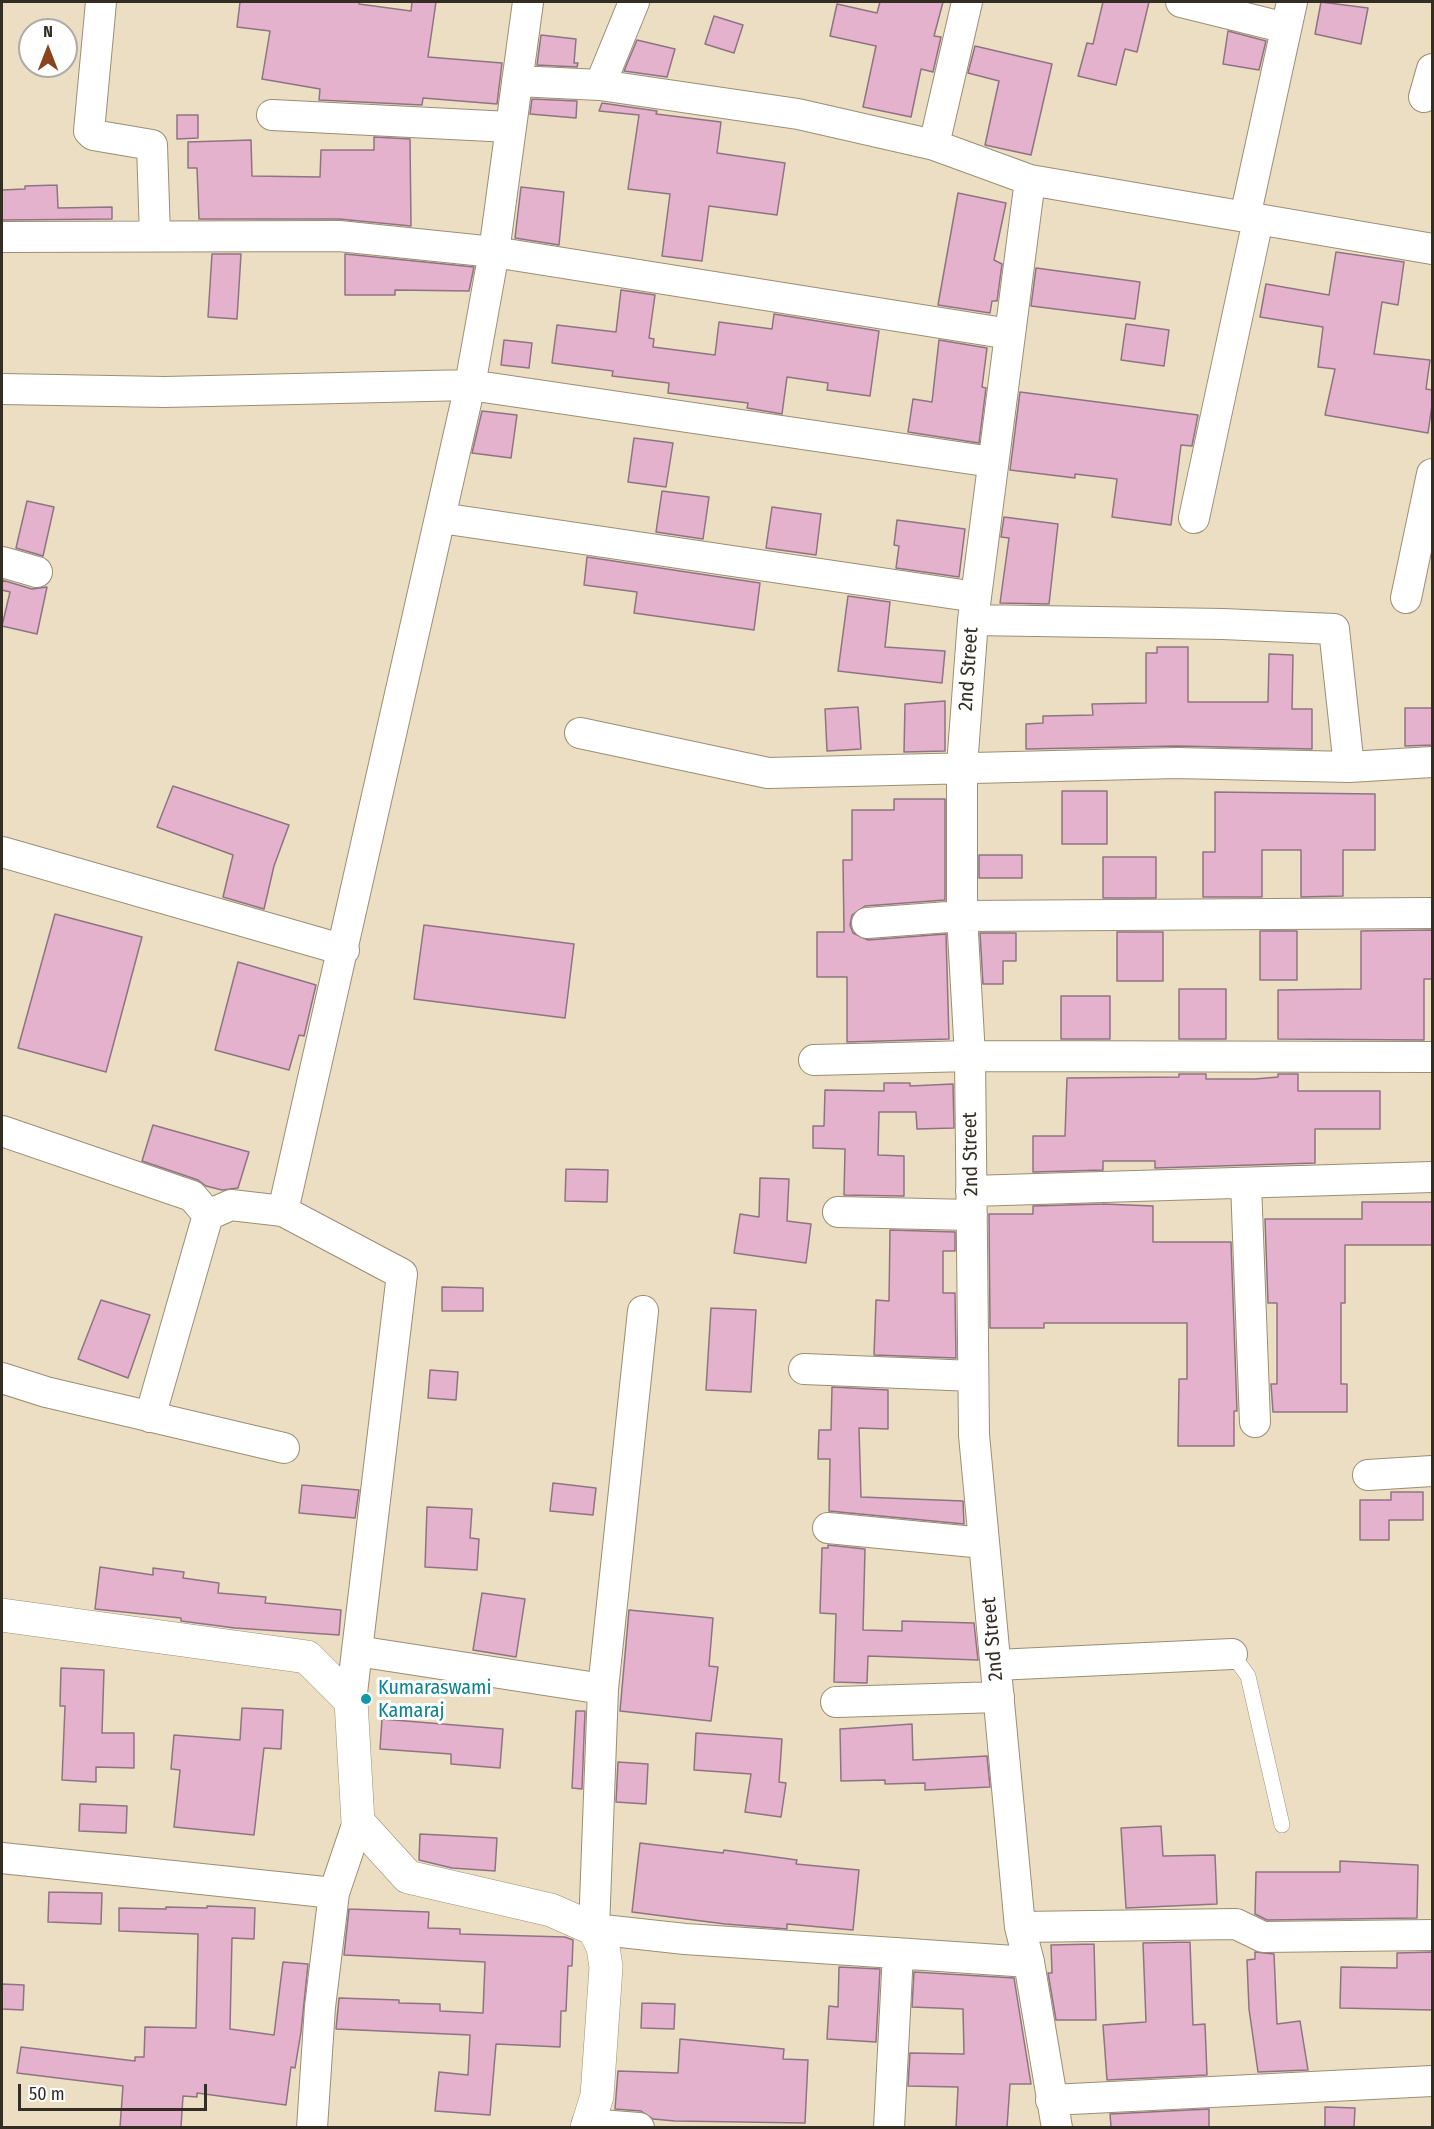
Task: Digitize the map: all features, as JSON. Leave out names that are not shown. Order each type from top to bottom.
[{"type":"main road","points":[[2,1619],[307,1657],[351,1701],[358,1822],[408,1877],[550,1910],[594,1929],[603,1947],[606,1967],[597,2096],[587,2126]]},
{"type":"street","points":[[101,2],[89,131],[93,135],[152,145],[155,236]]},
{"type":"street","points":[[283,1211],[344,950],[470,385],[494,252],[528,2]]},
{"type":"street","points":[[600,85],[634,2]]},
{"type":"street","points":[[934,145],[967,2]]},
{"type":"street","points":[[1181,2],[1289,15],[1194,518]]},
{"type":"street","points":[[517,81],[600,85],[798,114],[934,145],[1030,180],[1432,249]]},
{"type":"street","points":[[273,115],[510,127]]},
{"type":"street","name":"2nd Street","points":[[1030,180],[974,609],[962,766],[962,916],[970,1056],[974,1435],[1020,1927],[1029,1962],[1054,2114]]},
{"type":"street","points":[[2,237],[339,236],[494,252],[1010,334]]},
{"type":"street","points":[[2,388],[165,392],[470,385],[992,462]]},
{"type":"street","points":[[1406,598],[1428,520],[1432,474]]},
{"type":"street","points":[[441,518],[974,609],[1334,629],[1349,767]]},
{"type":"street","points":[[2,562],[37,572]]},
{"type":"street","points":[[580,733],[768,773],[962,766],[1177,763],[1349,767],[1432,762]]},
{"type":"street","points":[[2,852],[344,950]]},
{"type":"street","points":[[867,923],[962,916],[1432,913]]},
{"type":"street","points":[[814,1060],[970,1056],[1432,1057]]},
{"type":"street","points":[[2,1131],[192,1196],[208,1215]]},
{"type":"street","points":[[838,1212],[1245,1183],[1432,1177]]},
{"type":"street","points":[[1245,1183],[1254,1422]]},
{"type":"street","points":[[208,1215],[231,1205],[283,1211],[402,1274],[351,1701]]},
{"type":"street","points":[[150,1417],[208,1215]]},
{"type":"street","points":[[643,1311],[603,1689],[594,1929],[1029,1962]]},
{"type":"street","points":[[804,1369],[973,1376]]},
{"type":"street","points":[[2,1378],[150,1417],[284,1448]]},
{"type":"street","points":[[1368,1475],[1432,1471]]},
{"type":"street","points":[[828,1528],[984,1543]]},
{"type":"street","points":[[357,1651],[603,1689]]},
{"type":"street","points":[[996,1665],[1232,1654]]},
{"type":"street","points":[[836,1702],[999,1697]]},
{"type":"street","points":[[312,2127],[320,2007],[333,1893],[358,1822]]},
{"type":"street","points":[[2,1858],[333,1893]]},
{"type":"street","points":[[1020,1927],[1236,1924],[1263,1937],[1432,1935]]},
{"type":"street","points":[[889,2127],[898,1953]]},
{"type":"street","points":[[1054,2114],[1432,2081]]},
{"type":"street","points":[[587,2126],[639,2127]]},
{"type":"lane","points":[[1232,1654],[1248,1676],[1282,1825]]},
{"type":"building","points":[[240,2],[359,2],[359,4],[411,11],[412,2],[436,2],[428,57],[502,63],[497,104],[423,98],[422,105],[319,100],[320,89],[262,79],[270,31],[237,27]]},
{"type":"building","points":[[880,2],[943,2],[934,36],[941,37],[933,72],[921,69],[911,117],[863,107],[876,46],[830,36],[837,4],[877,13]]},
{"type":"building","points":[[1103,2],[1149,2],[1137,52],[1125,49],[1116,85],[1078,76],[1087,43],[1093,44]]},
{"type":"building","points":[[1321,2],[1368,8],[1361,44],[1315,34]]},
{"type":"building","points":[[714,16],[743,25],[734,53],[705,44]]},
{"type":"building","points":[[1228,31],[1266,41],[1259,70],[1223,64]]},
{"type":"building","points":[[541,35],[576,39],[574,63],[578,63],[577,67],[537,65]]},
{"type":"building","points":[[637,40],[675,49],[667,77],[624,71]]},
{"type":"building","points":[[975,46],[1052,64],[1031,155],[985,145],[999,81],[968,73]]},
{"type":"building","points":[[532,99],[577,101],[576,118],[530,114]]},
{"type":"building","points":[[602,103],[657,111],[656,114],[721,122],[717,153],[785,163],[777,215],[709,206],[702,261],[662,256],[670,194],[628,189],[639,115],[599,111]]},
{"type":"building","points":[[177,115],[198,115],[198,138],[177,139]]},
{"type":"building","points":[[374,137],[410,139],[411,226],[339,219],[199,219],[197,168],[188,168],[188,142],[251,140],[252,176],[320,177],[321,150],[374,150]]},
{"type":"building","points":[[57,185],[58,208],[112,207],[112,219],[2,220],[2,190],[25,189],[25,186]]},
{"type":"building","points":[[521,187],[564,192],[559,245],[515,238]]},
{"type":"building","points":[[958,193],[1006,203],[994,260],[1002,264],[997,301],[992,301],[990,313],[938,305]]},
{"type":"building","points":[[1336,252],[1404,262],[1398,305],[1382,302],[1374,354],[1430,360],[1426,389],[1432,390],[1432,405],[1428,433],[1325,415],[1335,369],[1318,367],[1323,327],[1260,317],[1266,284],[1329,295]]},
{"type":"building","points":[[212,254],[241,254],[237,319],[208,317]]},
{"type":"building","points":[[345,254],[474,267],[469,291],[395,290],[395,295],[345,295]]},
{"type":"building","points":[[1036,268],[1140,282],[1135,319],[1031,306]]},
{"type":"building","points":[[621,290],[655,295],[649,338],[654,339],[653,347],[715,355],[719,322],[772,329],[774,314],[879,331],[870,396],[827,390],[828,383],[787,377],[782,414],[747,408],[748,403],[668,393],[669,383],[612,376],[613,371],[552,363],[557,325],[616,332]]},
{"type":"building","points":[[1126,324],[1169,330],[1164,366],[1121,360]]},
{"type":"building","points":[[504,340],[532,343],[529,368],[501,365]]},
{"type":"building","points":[[939,340],[987,348],[982,387],[986,388],[979,443],[908,432],[913,399],[932,402]]},
{"type":"building","points":[[1020,392],[1198,415],[1192,446],[1181,445],[1171,525],[1112,517],[1117,479],[1075,474],[1075,478],[1010,470]]},
{"type":"building","points":[[482,411],[517,415],[511,458],[472,453]]},
{"type":"building","points":[[634,438],[673,443],[666,487],[628,482]]},
{"type":"building","points":[[662,491],[709,497],[703,539],[656,532]]},
{"type":"building","points":[[27,501],[54,507],[43,556],[16,548]]},
{"type":"building","points":[[772,507],[821,514],[816,555],[766,548]]},
{"type":"building","points":[[1004,517],[1058,524],[1049,604],[1000,603],[1009,538],[1001,537]]},
{"type":"building","points":[[897,520],[965,529],[959,577],[896,568],[899,546],[894,545]]},
{"type":"building","points":[[587,557],[760,583],[754,630],[634,613],[637,592],[584,585]]},
{"type":"building","points":[[2,580],[32,589],[47,587],[37,634],[2,626],[10,592],[2,590]]},
{"type":"building","points":[[848,596],[890,602],[885,647],[945,651],[942,683],[838,671]]},
{"type":"building","points":[[1157,647],[1188,647],[1188,702],[1268,702],[1269,654],[1293,655],[1292,709],[1312,709],[1312,749],[1177,746],[1026,749],[1026,724],[1043,723],[1043,716],[1093,715],[1092,704],[1146,703],[1146,653],[1157,653]]},
{"type":"building","points":[[945,701],[945,751],[904,752],[905,704]]},
{"type":"building","points":[[858,707],[861,749],[827,751],[825,709]]},
{"type":"building","points":[[1405,708],[1432,708],[1432,745],[1405,746]]},
{"type":"building","points":[[173,786],[289,825],[274,866],[264,909],[223,897],[233,855],[157,827]]},
{"type":"building","points":[[1062,791],[1107,791],[1107,844],[1062,844]]},
{"type":"building","points":[[1215,792],[1375,794],[1375,850],[1343,850],[1343,896],[1301,897],[1301,850],[1262,850],[1262,897],[1203,897],[1203,852],[1215,852]]},
{"type":"building","points":[[894,799],[945,799],[945,900],[865,906],[852,915],[850,925],[853,933],[868,940],[946,934],[949,1039],[847,1042],[847,977],[817,977],[817,932],[844,932],[843,860],[852,860],[852,810],[894,810]]},
{"type":"building","points":[[979,855],[1022,855],[1022,878],[979,878]]},
{"type":"building","points":[[1103,857],[1156,857],[1156,898],[1103,898]]},
{"type":"building","points":[[55,914],[142,937],[106,1072],[18,1048]]},
{"type":"building","points":[[424,925],[574,944],[565,1018],[414,999]]},
{"type":"building","points":[[1432,930],[1432,979],[1424,979],[1424,1040],[1278,1039],[1278,990],[1361,989],[1361,931]]},
{"type":"building","points":[[1260,931],[1297,931],[1297,980],[1260,980]]},
{"type":"building","points":[[1117,932],[1163,932],[1163,981],[1117,981]]},
{"type":"building","points":[[980,933],[1016,933],[1016,961],[1003,961],[1003,984],[983,984]]},
{"type":"building","points":[[238,962],[316,985],[304,1036],[299,1035],[289,1070],[215,1050]]},
{"type":"building","points":[[1179,989],[1226,989],[1226,1039],[1179,1039]]},
{"type":"building","points":[[1061,996],[1110,996],[1110,1039],[1061,1039]]},
{"type":"building","points":[[1179,1074],[1206,1074],[1206,1079],[1255,1079],[1278,1077],[1278,1074],[1298,1074],[1298,1091],[1380,1091],[1380,1129],[1315,1129],[1315,1163],[1155,1168],[1155,1161],[1103,1161],[1103,1170],[1033,1172],[1033,1136],[1065,1136],[1067,1078],[1179,1077]]},
{"type":"building","points":[[884,1083],[910,1083],[910,1086],[953,1084],[954,1128],[917,1129],[916,1112],[879,1112],[878,1155],[904,1156],[904,1196],[844,1195],[845,1149],[813,1148],[813,1126],[824,1126],[825,1090],[884,1091]]},
{"type":"building","points":[[153,1125],[249,1152],[238,1188],[222,1190],[206,1186],[198,1180],[142,1161]]},
{"type":"building","points":[[566,1169],[608,1170],[607,1202],[565,1201]]},
{"type":"building","points":[[760,1178],[789,1179],[787,1221],[811,1224],[806,1263],[734,1253],[740,1214],[759,1217]]},
{"type":"building","points":[[1362,1202],[1432,1202],[1432,1245],[1345,1245],[1345,1303],[1341,1303],[1341,1384],[1347,1384],[1347,1412],[1273,1412],[1271,1384],[1277,1384],[1277,1303],[1268,1303],[1265,1219],[1362,1219]]},
{"type":"building","points":[[1103,1204],[1153,1206],[1153,1242],[1231,1242],[1237,1411],[1234,1411],[1234,1446],[1178,1446],[1179,1379],[1187,1379],[1187,1323],[1044,1323],[1044,1328],[990,1328],[989,1214],[1033,1214],[1033,1206]]},
{"type":"building","points":[[890,1230],[955,1232],[955,1251],[943,1251],[943,1293],[955,1293],[956,1358],[874,1355],[876,1300],[889,1301]]},
{"type":"building","points":[[442,1287],[483,1288],[483,1311],[442,1311]]},
{"type":"building","points":[[101,1300],[150,1315],[128,1378],[78,1359]]},
{"type":"building","points":[[711,1308],[756,1310],[751,1392],[706,1390]]},
{"type":"building","points":[[430,1370],[458,1372],[456,1400],[428,1398]]},
{"type":"building","points":[[832,1387],[888,1390],[888,1429],[859,1428],[861,1497],[963,1501],[964,1524],[829,1511],[830,1459],[818,1459],[819,1430],[831,1430]]},
{"type":"building","points":[[553,1483],[596,1488],[593,1515],[550,1511]]},
{"type":"building","points":[[302,1485],[359,1490],[355,1518],[299,1513]]},
{"type":"building","points":[[1391,1492],[1423,1492],[1423,1520],[1389,1520],[1389,1540],[1360,1540],[1360,1500],[1391,1500]]},
{"type":"building","points":[[427,1507],[472,1509],[470,1538],[479,1539],[477,1570],[425,1567]]},
{"type":"building","points":[[828,1545],[865,1549],[863,1630],[902,1631],[902,1621],[974,1623],[978,1660],[868,1656],[867,1683],[834,1682],[836,1614],[820,1613],[822,1548],[828,1548]]},
{"type":"building","points":[[100,1567],[153,1575],[153,1568],[184,1572],[183,1578],[219,1583],[218,1593],[266,1597],[265,1603],[341,1610],[339,1635],[235,1628],[181,1621],[181,1618],[95,1609]]},
{"type":"building","points":[[482,1593],[525,1599],[516,1657],[473,1650]]},
{"type":"building","points":[[629,1610],[713,1618],[709,1666],[718,1667],[711,1721],[620,1711]]},
{"type":"building","points":[[61,1668],[104,1670],[102,1733],[134,1733],[134,1768],[96,1767],[96,1782],[62,1780],[65,1706],[60,1706]]},
{"type":"building","points":[[242,1708],[283,1710],[281,1749],[264,1748],[254,1835],[174,1827],[180,1770],[171,1769],[174,1735],[240,1740]]},
{"type":"building","points":[[576,1711],[585,1711],[582,1789],[572,1788]]},
{"type":"building","points":[[382,1719],[503,1729],[500,1768],[451,1764],[451,1754],[380,1749]]},
{"type":"building","points":[[912,1724],[913,1760],[987,1756],[990,1787],[925,1790],[925,1783],[885,1784],[885,1780],[841,1781],[840,1729]]},
{"type":"building","points":[[696,1733],[782,1739],[779,1782],[786,1783],[781,1817],[745,1812],[751,1774],[694,1770]]},
{"type":"building","points":[[618,1762],[648,1764],[646,1804],[616,1802]]},
{"type":"building","points":[[80,1804],[127,1806],[126,1833],[79,1831]]},
{"type":"building","points":[[1161,1826],[1163,1856],[1215,1855],[1217,1904],[1126,1908],[1121,1828]]},
{"type":"building","points":[[420,1834],[497,1838],[495,1871],[452,1868],[419,1860]]},
{"type":"building","points":[[640,1843],[723,1853],[724,1850],[797,1860],[796,1864],[859,1870],[853,1930],[787,1924],[787,1929],[725,1924],[632,1912]]},
{"type":"building","points":[[1340,1861],[1418,1865],[1417,1918],[1267,1920],[1255,1914],[1256,1872],[1340,1872]]},
{"type":"building","points":[[49,1892],[102,1893],[101,1924],[48,1922]]},
{"type":"building","points":[[207,1906],[255,1908],[254,1939],[232,1938],[230,2029],[274,2035],[283,1962],[308,1964],[301,2032],[295,2068],[291,2067],[286,2105],[197,2093],[197,2097],[183,2096],[181,2127],[120,2127],[123,2086],[17,2073],[21,2047],[135,2061],[135,2057],[144,2057],[145,2027],[196,2028],[198,1934],[119,1931],[119,1908],[166,1909],[166,1907],[207,1908]]},
{"type":"building","points":[[349,1909],[429,1912],[428,1928],[460,1929],[460,1934],[565,1937],[573,1940],[572,1966],[568,1966],[566,2011],[561,2011],[560,2047],[496,2044],[490,2115],[435,2111],[439,2072],[468,2075],[470,2035],[336,2029],[339,1998],[440,2004],[440,2011],[483,2013],[485,1962],[344,1955]]},
{"type":"building","points":[[1190,1942],[1193,2025],[1205,2024],[1207,2075],[1107,2080],[1103,2025],[1146,2022],[1143,1943]]},
{"type":"building","points":[[1094,1944],[1096,2020],[1056,2020],[1048,1973],[1052,1973],[1051,1945]]},
{"type":"building","points":[[1255,1952],[1274,1954],[1277,2024],[1300,2021],[1308,2070],[1258,2072],[1249,2009],[1247,1960],[1255,1959]]},
{"type":"building","points":[[1432,1952],[1432,2010],[1340,2008],[1341,1967],[1397,1968],[1397,1953]]},
{"type":"building","points":[[839,1967],[880,1969],[876,2042],[827,2039],[829,2006],[838,2007]]},
{"type":"building","points":[[914,1972],[1014,1978],[1031,2084],[1010,2084],[1007,2127],[956,2127],[958,2087],[908,2086],[910,2053],[964,2054],[963,2009],[912,2007]]},
{"type":"building","points":[[2,1984],[24,1985],[23,2010],[2,2009]]},
{"type":"building","points":[[642,2003],[675,2004],[674,2029],[641,2028]]},
{"type":"building","points":[[680,2039],[784,2049],[783,2059],[808,2060],[805,2123],[675,2121],[653,2119],[641,2111],[615,2109],[618,2071],[678,2073]]},
{"type":"building","points":[[1325,2107],[1355,2108],[1354,2127],[1325,2127]]},
{"type":"building","points":[[1209,2109],[1209,2127],[1111,2127],[1110,2114]]},
{"type":"place","name":"Kumaraswami Kamaraj","points":[[366,1699]]}]
